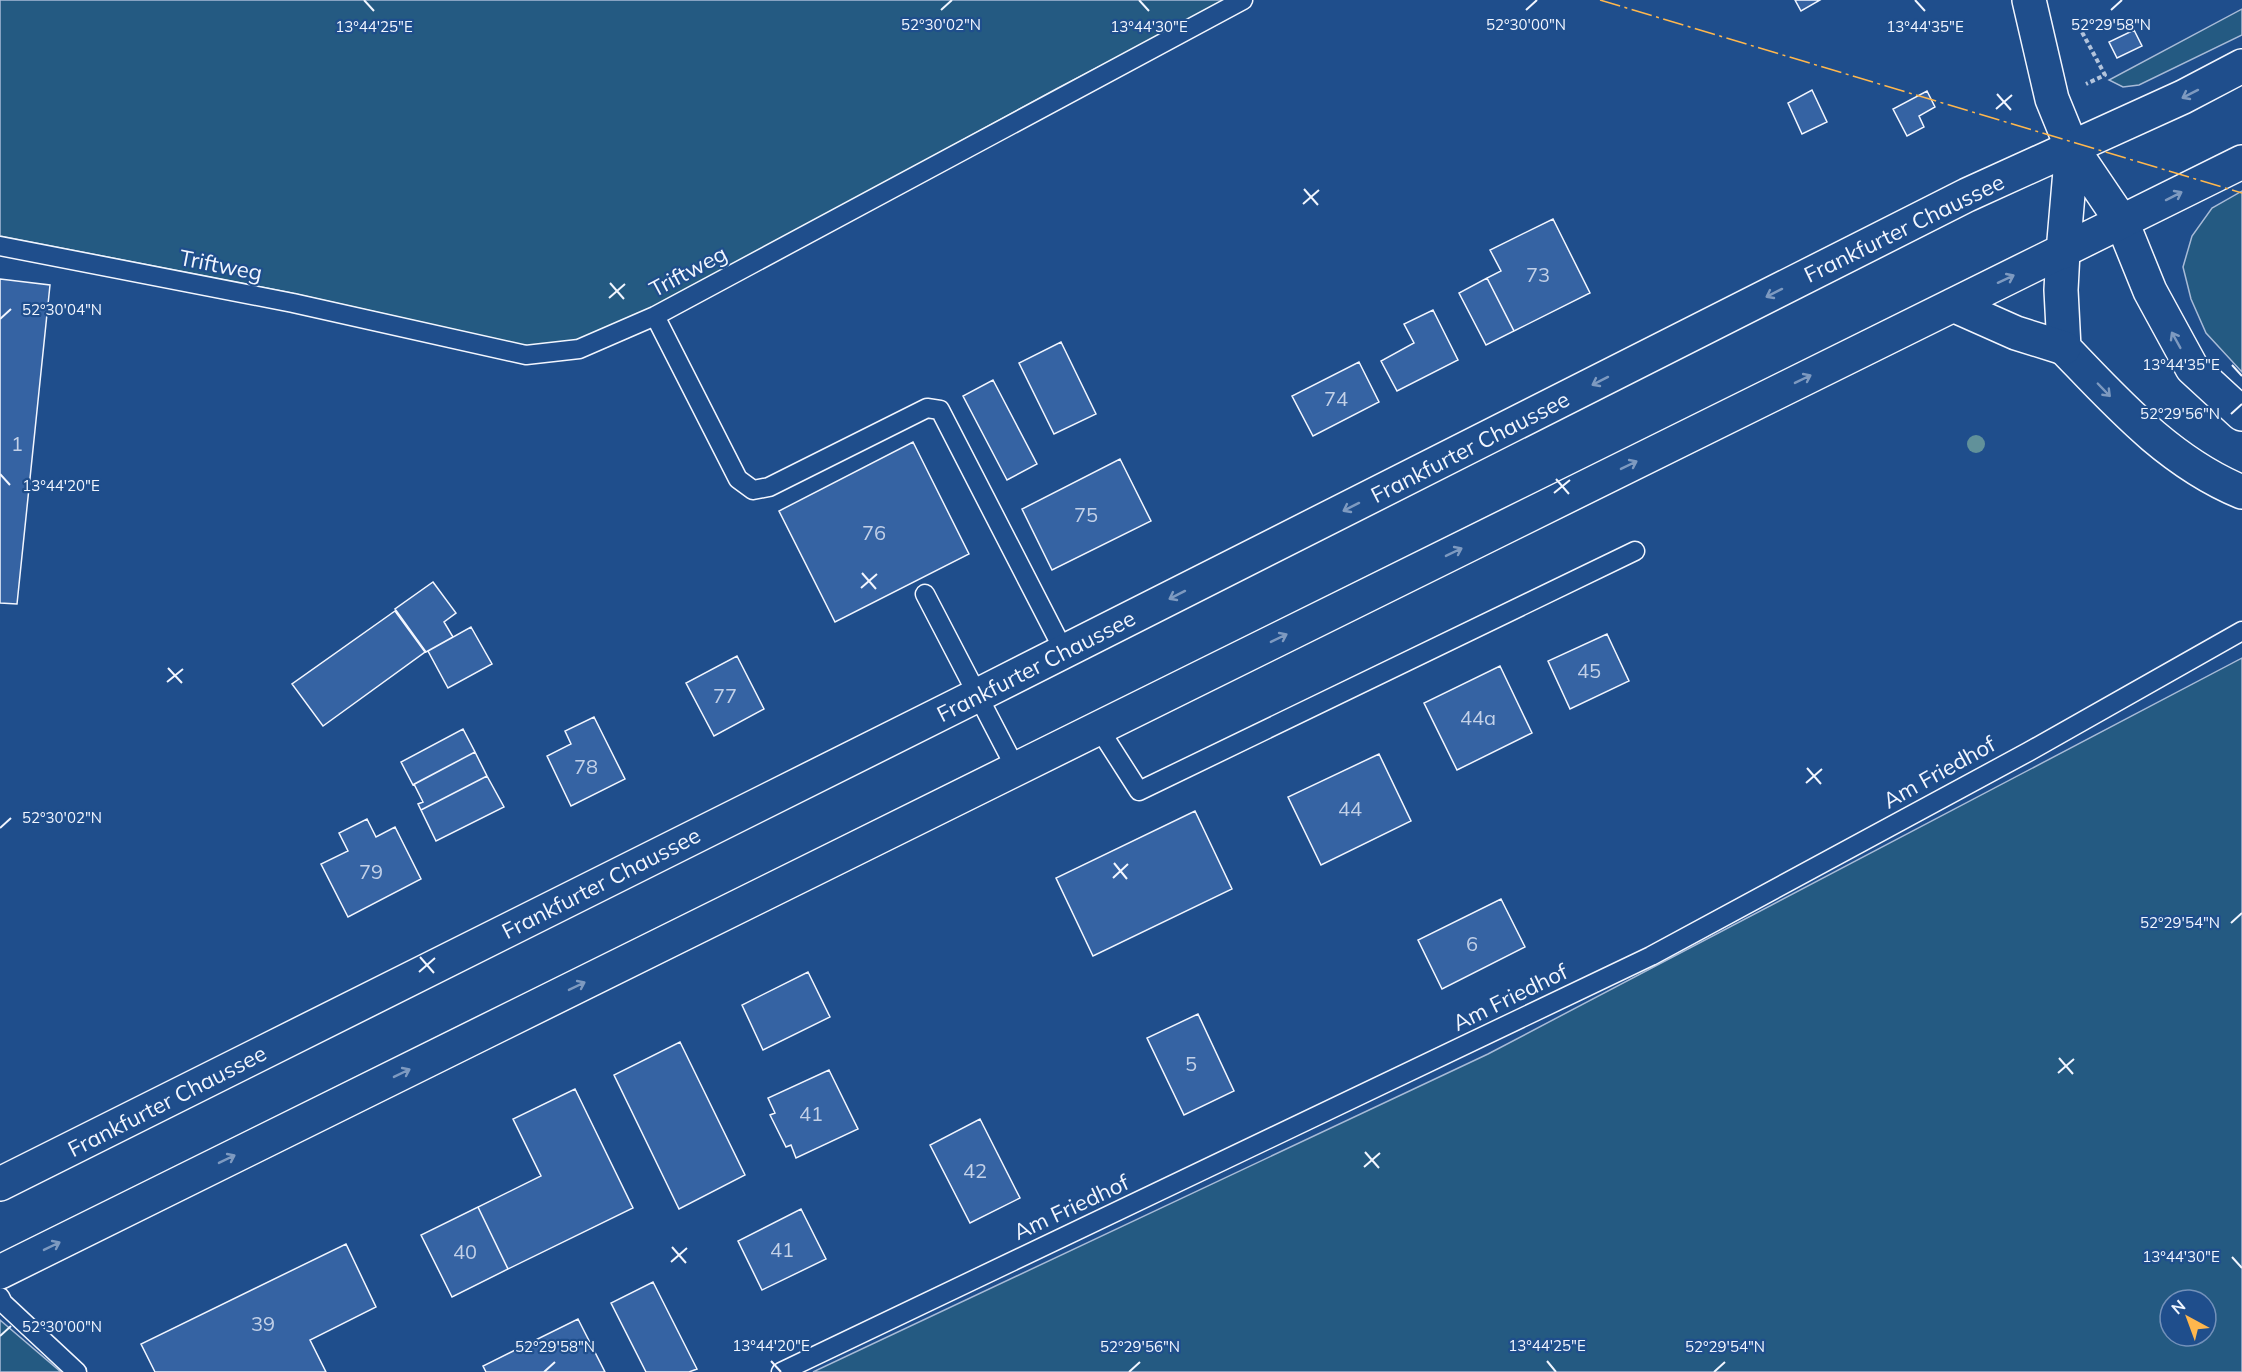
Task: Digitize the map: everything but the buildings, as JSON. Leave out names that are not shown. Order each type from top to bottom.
[{"type":"main road","points":[[2029,0],[2052,99],[2072,148],[2122,222],[2150,291],[2192,368],[2242,414]]},
{"type":"main road","name":"Frankfurter Chaussee","points":[[0,1184],[978,695],[1967,195],[2183,97],[2242,66]]},
{"type":"main road","points":[[2064,348],[2061,290],[2072,148]]},
{"type":"main road","points":[[0,1272],[2242,162]]},
{"type":"main road","points":[[1953,305],[2016,333],[2064,348],[2125,411],[2169,451],[2221,483],[2242,492]]},
{"type":"lane","name":"Triftweg","points":[[0,246],[293,303],[526,355],[579,349],[655,316],[1243,0]]},
{"type":"lane","points":[[655,316],[738,479],[753,490],[769,487],[927,408],[940,410],[1064,651]]},
{"type":"lane","points":[[1098,727],[1139,791],[1635,551]]},
{"type":"lane","points":[[925,594],[1016,769]]},
{"type":"lane","name":"Am Friedhof","points":[[781,1372],[1651,956],[2242,631]]},
{"type":"lane","points":[[0,1297],[77,1372]]},
{"type":"shaded area","points":[[0,0],[1228,0],[1058,88],[633,320],[574,342],[526,346],[287,292],[0,236]]},
{"type":"shaded area","points":[[2242,9],[2242,35],[2139,85],[2123,87],[2109,80]]},
{"type":"shaded area","points":[[2242,191],[2242,372],[2206,333],[2191,299],[2183,267],[2192,236],[2212,208]]},
{"type":"shaded area","points":[[2242,658],[2242,1372],[813,1372],[1488,1054]]},
{"type":"shaded area","points":[[0,1320],[61,1372],[0,1372]]},
{"type":"power","points":[[1600,0],[2242,193]]}]
